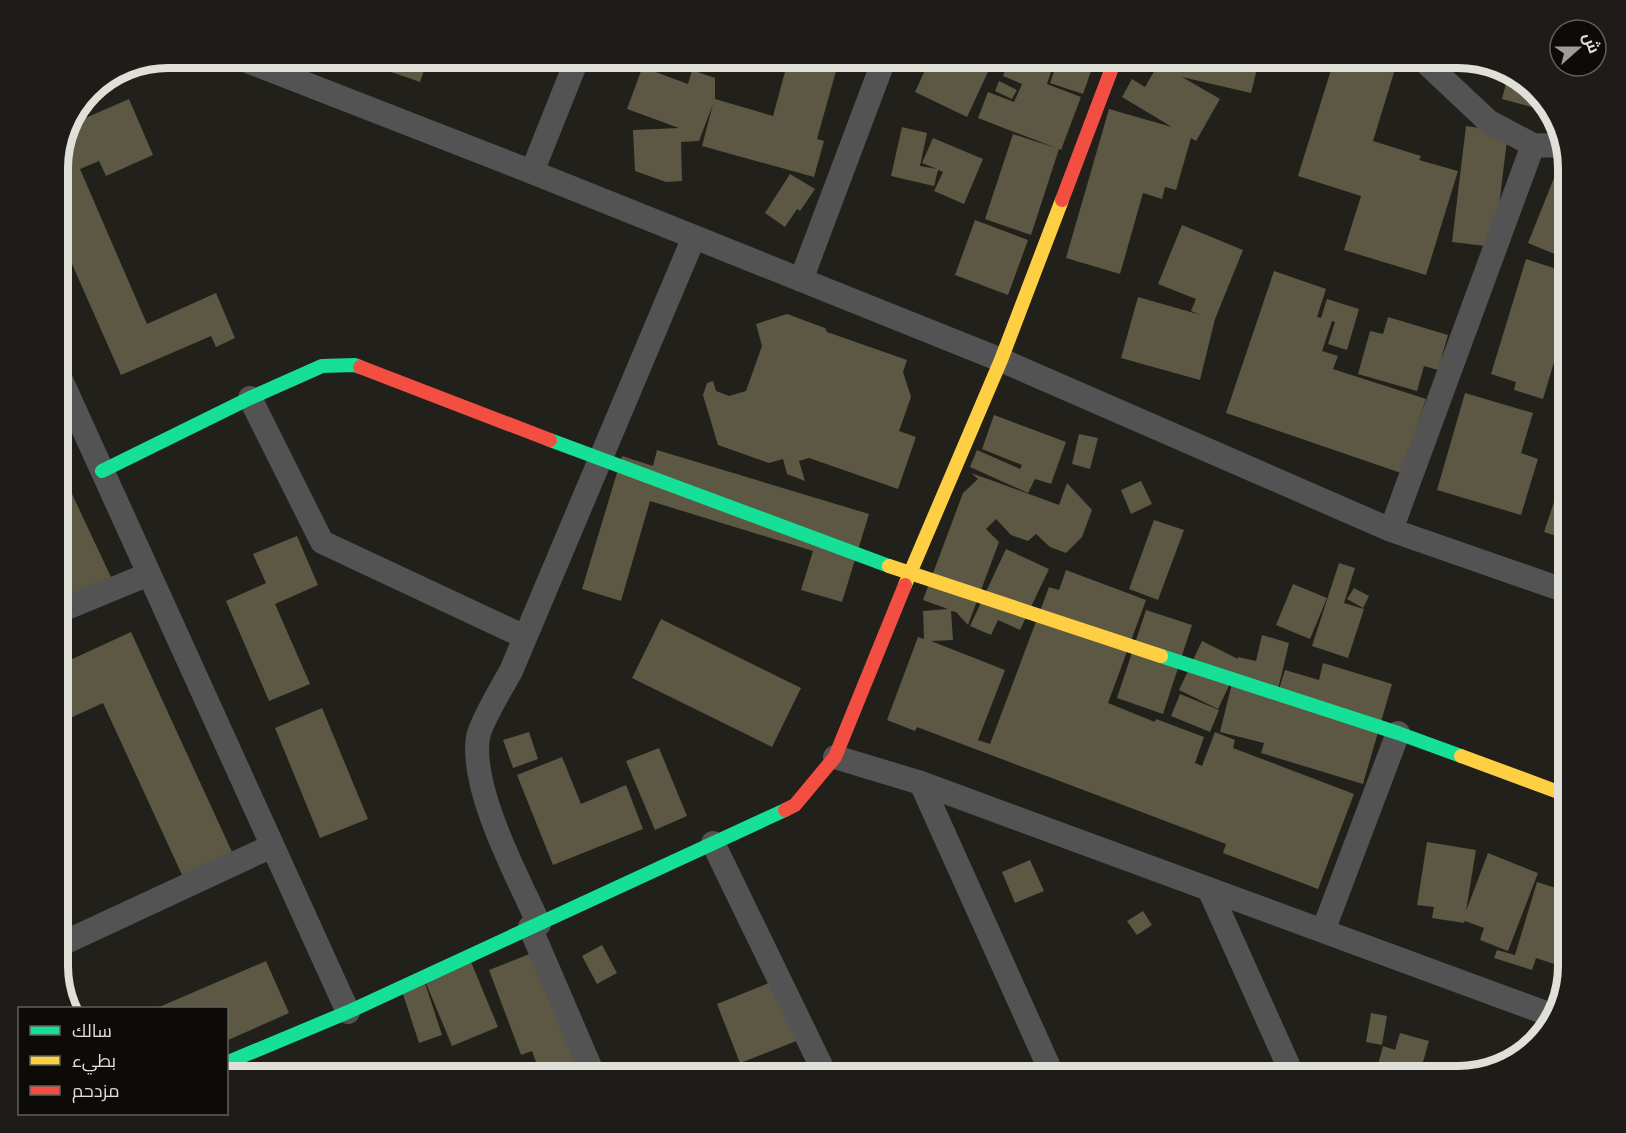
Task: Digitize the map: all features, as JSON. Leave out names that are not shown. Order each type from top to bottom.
[{"type":"street","points":[[265,68],[1001,360],[1391,530],[1558,588]]},
{"type":"street","points":[[532,172],[574,68]]},
{"type":"street","points":[[801,280],[881,68]]},
{"type":"street","points":[[228,1062],[348,1012],[795,805],[835,757],[909,574],[1001,360],[1112,68]]},
{"type":"street","points":[[1432,68],[1488,121],[1533,145],[1556,146]]},
{"type":"street","points":[[1391,530],[1533,145]]},
{"type":"street","points":[[590,1066],[501,842],[478,767],[478,735],[511,671],[694,237]]},
{"type":"street","points":[[102,471],[250,398],[322,366],[355,364],[600,459],[909,574],[1398,733],[1558,792]]},
{"type":"street","points":[[68,395],[348,1012]]},
{"type":"street","points":[[250,398],[322,542],[525,637]]},
{"type":"street","points":[[68,607],[149,574]]},
{"type":"street","points":[[1323,931],[1398,733]]},
{"type":"street","points":[[835,757],[921,783],[1546,1013]]},
{"type":"street","points":[[921,783],[1048,1066]]},
{"type":"street","points":[[713,843],[821,1066]]},
{"type":"street","points":[[68,941],[272,846]]},
{"type":"street","points":[[1209,889],[1289,1066]]},
{"type":"building","points":[[380,68],[425,68],[420,82]]},
{"type":"building","points":[[786,68],[837,68],[817,139],[824,141],[814,177],[702,146],[713,104],[699,141],[681,142],[682,181],[666,182],[635,171],[633,130],[679,128],[627,109],[641,71],[653,71],[688,84],[692,70],[715,78],[715,99],[773,116]]},
{"type":"building","points":[[926,68],[990,68],[967,117],[915,92]]},
{"type":"building","points":[[1006,68],[1052,68],[1047,84],[1081,97],[1061,150],[1059,149],[1031,235],[985,219],[1013,134],[1056,148],[978,118],[988,92],[1014,102],[1022,84],[1003,76]]},
{"type":"building","points":[[1055,68],[1092,68],[1083,94],[1050,83]]},
{"type":"building","points":[[1156,68],[1168,68],[1173,71],[1174,68],[1257,68],[1251,93],[1182,77],[1220,99],[1196,141],[1191,138],[1176,190],[1165,187],[1162,199],[1143,193],[1120,274],[1066,258],[1109,109],[1172,127],[1122,97],[1132,79],[1145,87]]},
{"type":"building","points":[[1332,68],[1395,68],[1373,141],[1421,156],[1419,160],[1458,171],[1426,275],[1344,250],[1361,196],[1298,176]]},
{"type":"building","points":[[1507,80],[1529,97],[1539,109],[1502,99]]},
{"type":"building","points":[[999,81],[1017,90],[1012,99],[995,91]]},
{"type":"building","points":[[129,99],[153,155],[106,176],[99,161],[80,169],[147,324],[216,293],[235,338],[216,347],[211,336],[121,375],[68,255],[68,161],[71,141],[80,121]]},
{"type":"building","points":[[1466,126],[1508,132],[1494,247],[1452,242]]},
{"type":"building","points":[[902,127],[927,133],[920,166],[937,169],[922,163],[933,138],[983,159],[964,204],[934,191],[943,172],[938,170],[934,186],[891,176]]},
{"type":"building","points":[[1558,168],[1558,255],[1528,243]]},
{"type":"building","points":[[790,174],[815,189],[800,211],[797,209],[785,227],[765,213]]},
{"type":"building","points":[[975,220],[1028,240],[1008,295],[955,275]]},
{"type":"building","points":[[1182,225],[1243,250],[1215,319],[1200,380],[1121,358],[1138,297],[1201,315],[1191,311],[1196,299],[1158,284]]},
{"type":"building","points":[[1526,259],[1558,269],[1558,349],[1543,399],[1514,390],[1516,382],[1491,374]]},
{"type":"building","points":[[1274,271],[1326,289],[1317,317],[1321,318],[1327,299],[1359,309],[1347,350],[1328,344],[1335,322],[1332,321],[1322,351],[1338,356],[1333,369],[1426,399],[1401,473],[1226,413]]},
{"type":"building","points":[[787,314],[825,328],[827,332],[907,360],[903,372],[911,397],[899,431],[916,437],[898,489],[809,458],[799,461],[805,481],[787,474],[783,459],[769,463],[718,445],[703,395],[707,383],[713,381],[716,391],[729,396],[746,391],[762,346],[756,324]]},
{"type":"building","points":[[1388,317],[1448,335],[1438,370],[1424,366],[1417,391],[1358,374],[1370,331],[1383,334]]},
{"type":"building","points":[[1465,393],[1533,413],[1521,453],[1538,459],[1521,515],[1437,490]]},
{"type":"building","points":[[994,415],[1066,442],[1051,484],[1035,479],[1028,493],[970,467],[977,450],[1020,469],[1022,465],[982,449]]},
{"type":"building","points":[[1079,434],[1098,438],[1090,469],[1072,464]]},
{"type":"building","points":[[657,450],[869,514],[842,602],[801,590],[813,551],[650,501],[621,601],[582,589],[622,456],[653,466]]},
{"type":"building","points":[[971,473],[1059,505],[1067,483],[1092,510],[1082,537],[1066,553],[1050,547],[1036,534],[1028,541],[1011,535],[996,519],[986,529],[999,542],[968,625],[956,612],[951,611],[953,640],[931,641],[1005,670],[978,740],[990,744],[1049,587],[1059,590],[1066,570],[1146,600],[1108,703],[1155,722],[1156,719],[1204,737],[1195,763],[1202,766],[1215,732],[1235,740],[1233,748],[1354,794],[1318,889],[1223,853],[1226,844],[917,727],[915,731],[887,720],[918,637],[924,639],[923,611],[948,609],[923,600],[963,493],[978,479]]},
{"type":"building","points":[[1141,481],[1152,504],[1131,514],[1121,490]]},
{"type":"building","points":[[68,485],[111,577],[68,598]]},
{"type":"building","points":[[1558,490],[1558,536],[1544,532]]},
{"type":"building","points":[[1154,520],[1184,530],[1158,600],[1129,589]]},
{"type":"building","points":[[297,536],[318,585],[275,604],[310,684],[269,701],[226,601],[266,583],[253,554]]},
{"type":"building","points":[[1006,549],[1049,569],[1020,630],[998,620],[991,635],[970,626]]},
{"type":"building","points":[[1339,563],[1355,568],[1344,603],[1364,609],[1348,658],[1312,646]]},
{"type":"building","points":[[1293,584],[1327,598],[1310,639],[1276,625]]},
{"type":"building","points":[[1354,588],[1369,596],[1363,608],[1347,599]]},
{"type":"building","points":[[1146,610],[1192,625],[1163,714],[1117,698]]},
{"type":"building","points":[[661,619],[801,688],[772,747],[632,678]]},
{"type":"building","points":[[131,632],[233,854],[183,877],[103,703],[68,719],[68,661]]},
{"type":"building","points":[[1262,635],[1289,643],[1275,702],[1285,670],[1319,680],[1323,663],[1392,684],[1363,784],[1261,753],[1264,743],[1220,732],[1234,675],[1218,709],[1179,690],[1202,641],[1238,659],[1238,657],[1256,661]]},
{"type":"building","points":[[1180,694],[1219,710],[1210,732],[1171,716]]},
{"type":"building","points":[[322,708],[368,819],[320,838],[275,728]]},
{"type":"building","points":[[529,732],[538,759],[513,768],[503,740]]},
{"type":"building","points":[[659,748],[687,816],[655,830],[626,761]]},
{"type":"building","points":[[562,757],[581,804],[626,785],[643,829],[553,865],[517,775]]},
{"type":"building","points":[[1427,842],[1476,850],[1466,911],[1488,853],[1538,873],[1508,951],[1480,940],[1484,928],[1465,921],[1464,923],[1432,918],[1434,907],[1417,905]]},
{"type":"building","points":[[1030,860],[1044,891],[1015,903],[1002,872]]},
{"type":"building","points":[[1537,882],[1558,889],[1558,965],[1536,958],[1532,970],[1494,958],[1497,950],[1515,955]]},
{"type":"building","points":[[1143,911],[1152,925],[1137,935],[1127,921]]},
{"type":"building","points":[[602,945],[617,973],[597,984],[582,956]]},
{"type":"building","points":[[532,953],[586,1066],[537,1066],[532,1051],[521,1055],[489,970]]},
{"type":"building","points":[[469,957],[498,1027],[452,1046],[423,976]]},
{"type":"building","points":[[266,961],[289,1013],[228,1040],[228,1007],[159,1007]]},
{"type":"building","points":[[423,977],[442,1035],[419,1043],[400,985]]},
{"type":"building","points":[[776,980],[799,1040],[740,1063],[717,1004]]},
{"type":"building","points":[[1371,1013],[1387,1016],[1382,1045],[1366,1042]]},
{"type":"building","points":[[1400,1033],[1429,1041],[1422,1066],[1378,1066],[1383,1046],[1395,1050]]},
{"type":"building","points":[[1437,1062],[1450,1066],[1436,1066]]},
{"type":"traffic: fast","points":[[102,471],[250,398],[322,366],[355,365],[360,367]]},
{"type":"traffic: fast","points":[[550,440],[889,566]]},
{"type":"traffic: fast","points":[[1161,656],[1398,733],[1461,756]]},
{"type":"traffic: fast","points":[[228,1062],[348,1012],[785,810]]},
{"type":"traffic: slow","points":[[905,585],[1001,360],[1062,200]]},
{"type":"traffic: slow","points":[[889,566],[1161,656]]},
{"type":"traffic: slow","points":[[1461,756],[1558,792]]},
{"type":"traffic: jam","points":[[1062,200],[1112,68]]},
{"type":"traffic: jam","points":[[360,367],[550,440]]},
{"type":"traffic: jam","points":[[785,810],[795,805],[835,757],[905,585]]}]
